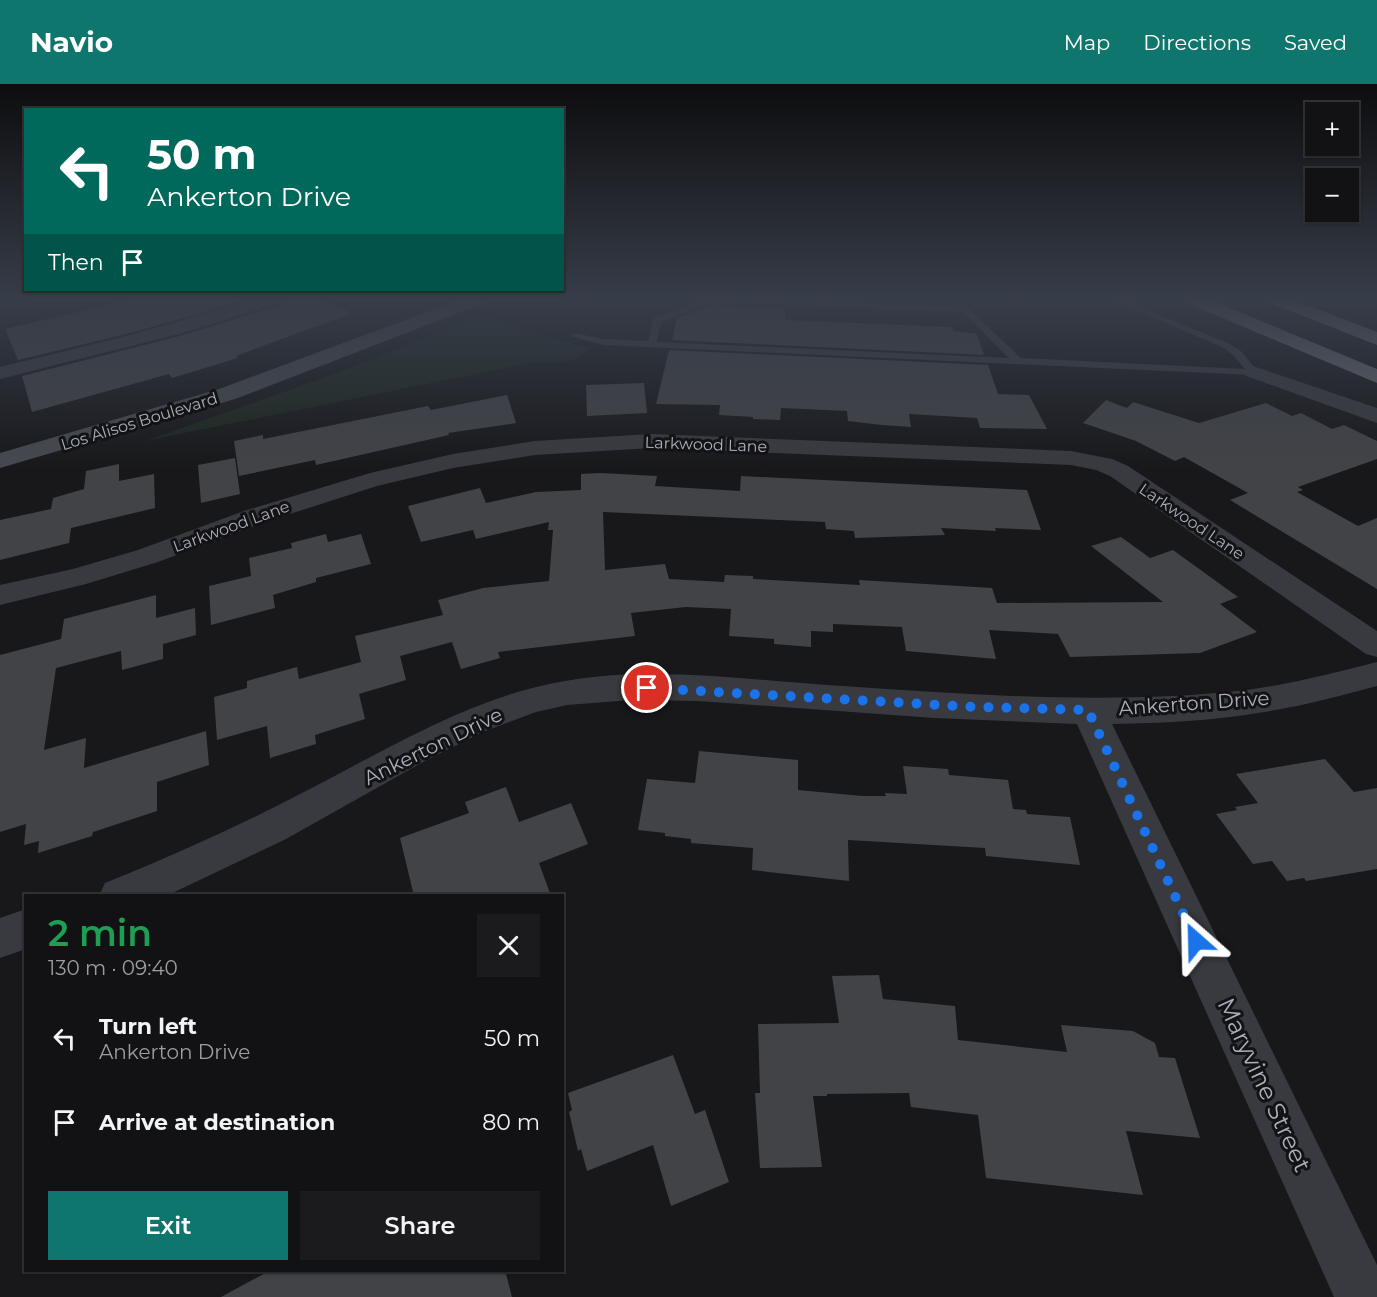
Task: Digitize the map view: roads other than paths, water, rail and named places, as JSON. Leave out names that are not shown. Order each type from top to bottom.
[{"type":"highway","points":[[1325,356],[1377,378]]},
{"type":"main road","name":"Los Alisos Boulevard","points":[[0,461],[227,394],[327,356]]},
{"type":"street","points":[[0,373],[73,356]]},
{"type":"street","points":[[1253,372],[1377,416]]},
{"type":"street","name":"Larkwood Lane","points":[[0,595],[76,577],[148,556],[316,496],[411,470],[535,448],[651,441],[1071,458],[1103,464],[1119,471],[1377,646]]},
{"type":"street","name":"Ankerton Drive","points":[[123,894],[275,826],[462,727],[537,699],[609,688],[666,688],[975,707],[1088,710],[1247,702],[1306,693],[1377,674]]},
{"type":"street","name":"Maryvine Street","points":[[1088,710],[1364,1297]]},
{"type":"street","points":[[0,938],[24,930]]},
{"type":"lane","points":[[902,356],[1253,372]]},
{"type":"lane","points":[[1013,356],[1018,361]]},
{"type":"lane","points":[[1239,356],[1253,372]]}]
